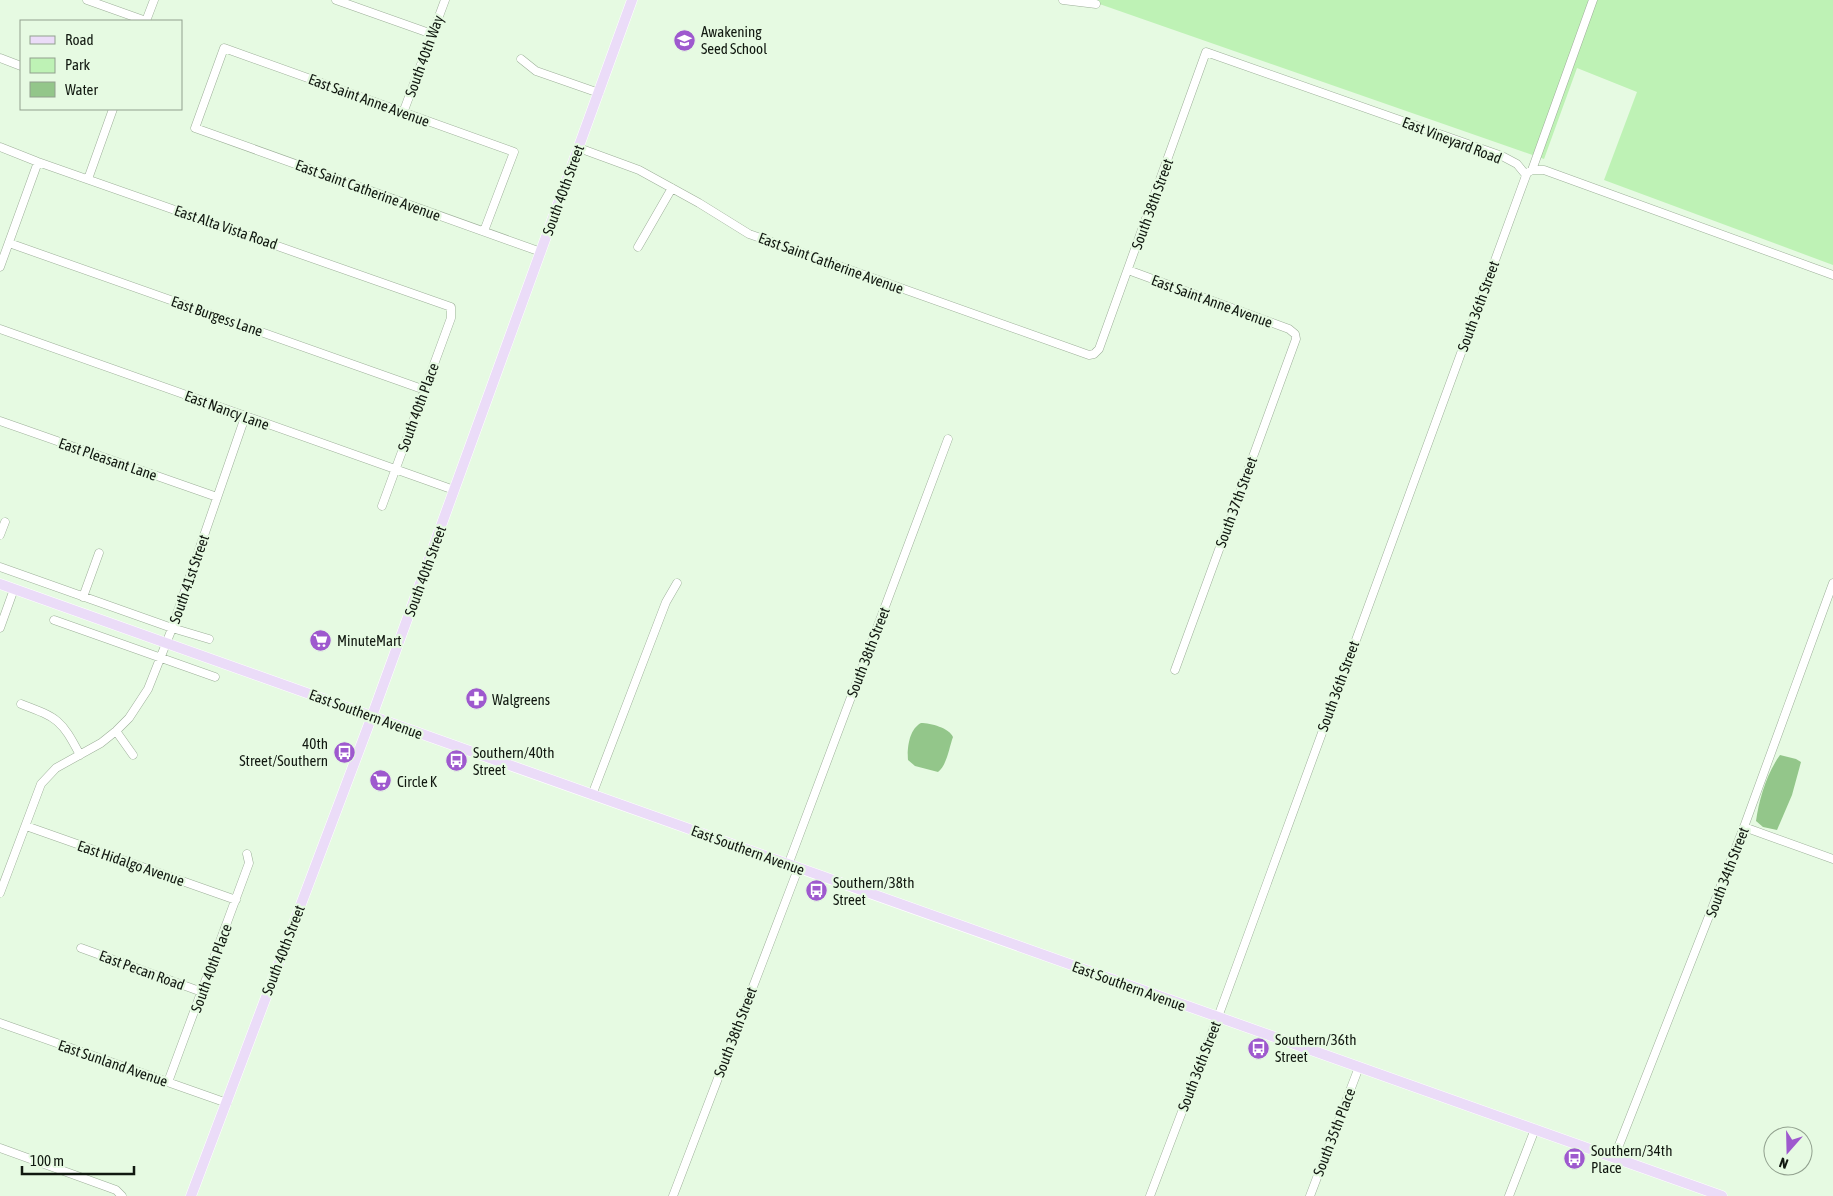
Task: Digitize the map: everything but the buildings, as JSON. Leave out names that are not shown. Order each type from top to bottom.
[{"type":"main road","name":"South 40th Street","points":[[191,1196],[372,716],[632,0]]},
{"type":"main road","name":"East Southern Avenue","points":[[0,584],[1722,1196]]},
{"type":"street","points":[[86,0],[143,20]]},
{"type":"street","points":[[146,20],[154,0]]},
{"type":"street","points":[[336,0],[354,3],[432,34]]},
{"type":"street","name":"South 40th Way","points":[[403,113],[445,0]]},
{"type":"street","points":[[1063,0],[1096,4]]},
{"type":"street","name":"South 36th Street","points":[[1150,1196],[1218,1017],[1593,0]]},
{"type":"street","name":"East Saint Anne Avenue","points":[[195,128],[224,48],[514,152],[484,231]]},
{"type":"street","name":"East Vineyard Road","points":[[1206,52],[1502,156],[1529,172]]},
{"type":"street","name":"South 38th Street","points":[[1094,354],[1099,349],[1206,52]]},
{"type":"street","points":[[0,58],[20,66]]},
{"type":"street","points":[[521,59],[536,71],[599,93]]},
{"type":"street","points":[[88,179],[114,110]]},
{"type":"street","name":"East Saint Catherine Avenue","points":[[195,128],[541,252]]},
{"type":"street","name":"East Alta Vista Road","points":[[0,147],[452,307]]},
{"type":"street","name":"East Saint Catherine Avenue","points":[[579,148],[639,170],[749,234],[1018,331],[1088,355],[1094,354]]},
{"type":"street","points":[[0,267],[38,162]]},
{"type":"street","points":[[1529,172],[1544,170],[1833,275]]},
{"type":"street","points":[[638,247],[672,188]]},
{"type":"street","name":"East Burgess Lane","points":[[9,243],[425,390]]},
{"type":"street","name":"East Saint Anne Avenue","points":[[1128,270],[1289,328],[1295,334]]},
{"type":"street","name":"South 40th Place","points":[[382,506],[451,318],[452,307]]},
{"type":"street","name":"East Nancy Lane","points":[[0,329],[454,490]]},
{"type":"street","name":"South 37th Street","points":[[1175,670],[1296,339],[1295,334]]},
{"type":"street","name":"South 41st Street","points":[[0,893],[41,784],[45,778],[56,768],[101,743],[116,731],[129,718],[148,689],[172,628],[245,417]]},
{"type":"street","name":"East Pleasant Lane","points":[[0,420],[217,497]]},
{"type":"street","name":"South 38th Street","points":[[673,1196],[948,439]]},
{"type":"street","points":[[0,535],[5,522]]},
{"type":"street","points":[[83,597],[99,553]]},
{"type":"street","points":[[0,567],[172,628],[209,639]]},
{"type":"street","points":[[592,795],[666,602],[677,583]]},
{"type":"street","name":"South 34th Street","points":[[1614,1158],[1744,827],[1833,583]]},
{"type":"street","points":[[0,628],[14,589]]},
{"type":"street","points":[[54,620],[215,677]]},
{"type":"street","points":[[21,704],[52,716],[59,722],[68,732],[80,755]]},
{"type":"street","points":[[116,731],[133,754]]},
{"type":"street","name":"East Hidalgo Avenue","points":[[26,826],[236,900]]},
{"type":"street","points":[[1744,827],[1833,860]]},
{"type":"street","name":"South 40th Place","points":[[168,1082],[249,863],[247,854]]},
{"type":"street","name":"East Pecan Road","points":[[81,948],[202,992]]},
{"type":"street","name":"East Sunland Avenue","points":[[0,1023],[227,1103]]},
{"type":"street","name":"South 35th Place","points":[[1310,1196],[1359,1067]]},
{"type":"street","points":[[1509,1196],[1535,1129]]},
{"type":"street","points":[[0,1148],[116,1190],[121,1195]]},
{"type":"green space","points":[[1088,0],[1833,0],[1833,265],[1604,180],[1637,92],[1577,68],[1544,159]]},
{"type":"water","points":[[921,723],[939,727],[948,731],[953,737],[946,761],[938,772],[915,766],[908,760],[911,734]]},
{"type":"water","points":[[1780,755],[1801,762],[1792,795],[1777,830],[1763,827],[1756,821],[1764,786]]},
{"type":"place","name":"Awakening Seed School","points":[[685,40]]},
{"type":"place","name":"MinuteMart","points":[[321,640]]},
{"type":"place","name":"Walgreens","points":[[476,699]]},
{"type":"place","name":"40th Street/Southern","points":[[344,752]]},
{"type":"place","name":"Southern/40th Street","points":[[457,761]]},
{"type":"place","name":"Circle K","points":[[381,781]]},
{"type":"place","name":"Southern/38th Street","points":[[817,891]]},
{"type":"place","name":"Southern/36th Street","points":[[1259,1048]]},
{"type":"place","name":"Southern/34th Place","points":[[1575,1159]]}]
